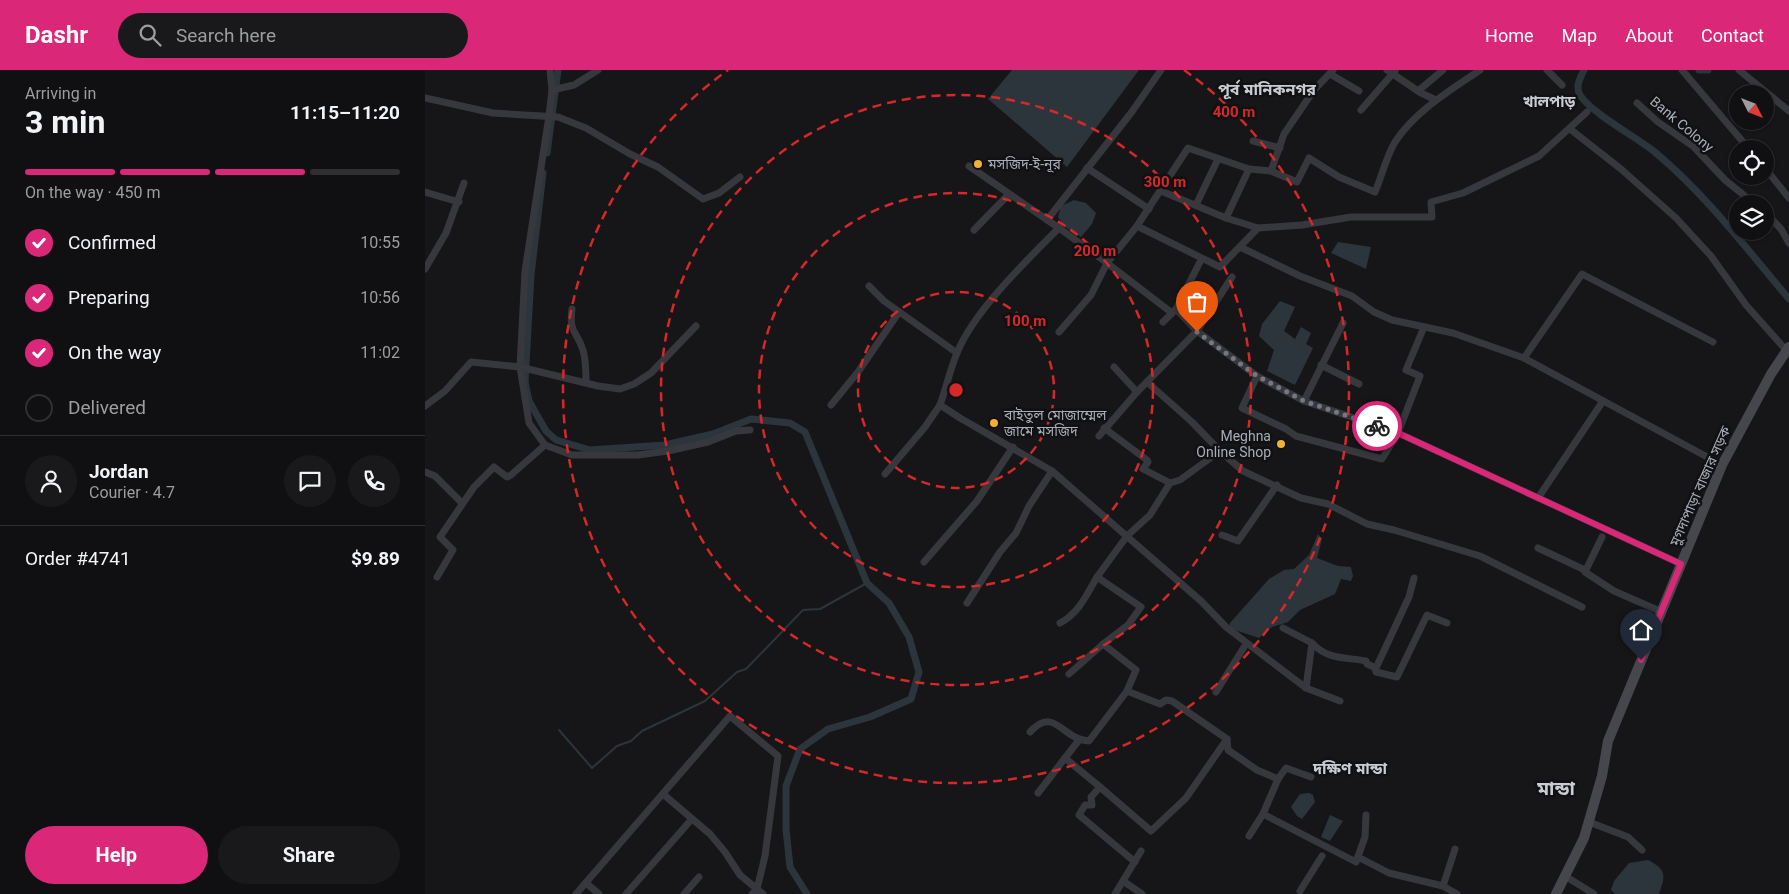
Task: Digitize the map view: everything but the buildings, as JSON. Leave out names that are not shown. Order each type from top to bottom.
[{"type":"street","points":[[550,70],[556,90],[553,116],[525,270],[521,368],[529,423],[545,445],[572,455],[638,455],[688,447],[737,430],[750,430]]},
{"type":"street","points":[[556,90],[575,86],[598,70]]},
{"type":"street","points":[[1047,220],[1161,70]]},
{"type":"street","points":[[1418,91],[1443,70]]},
{"type":"street","points":[[1059,332],[1091,295],[1107,263],[1149,209],[1188,148],[1249,169],[1271,171],[1297,182],[1309,158],[1339,177],[1375,192],[1395,142],[1436,100],[1480,70]]},
{"type":"street","points":[[1547,70],[1561,84]]},
{"type":"street","points":[[1682,70],[1741,140]]},
{"type":"street","points":[[1739,70],[1789,111]]},
{"type":"street","points":[[1361,110],[1392,71],[1418,91],[1436,100]]},
{"type":"street","points":[[1271,171],[1284,134],[1302,106],[1332,72],[1359,92]]},
{"type":"street","points":[[425,98],[493,113],[553,116],[587,128],[630,154],[658,167],[703,200],[719,193],[740,177]]},
{"type":"street","name":"Bank Colony","points":[[1637,103],[1658,122],[1694,147],[1725,180],[1744,195]]},
{"type":"street","points":[[1161,191],[1226,218],[1259,228],[1301,225],[1351,217],[1433,217],[1431,202],[1463,192],[1539,156],[1587,112]]},
{"type":"street","points":[[1570,129],[1621,169],[1676,218],[1711,256],[1746,305],[1788,349]]},
{"type":"street","points":[[1253,141],[1280,148]]},
{"type":"street","points":[[1196,205],[1218,159]]},
{"type":"street","points":[[969,166],[1174,311],[1197,332],[1257,376],[1304,401],[1398,433],[1681,564]]},
{"type":"street","points":[[1087,168],[1149,209]]},
{"type":"street","points":[[1226,218],[1249,169]]},
{"type":"street","points":[[1774,179],[1789,198]]},
{"type":"street","points":[[426,268],[446,233],[459,202],[464,183]]},
{"type":"street","points":[[425,192],[459,202]]},
{"type":"street","points":[[973,230],[1009,194]]},
{"type":"street","points":[[1774,222],[1789,243]]},
{"type":"street","points":[[1137,226],[1220,268],[1259,228]]},
{"type":"street","points":[[885,474],[925,427],[940,405],[957,354],[970,329],[994,298],[1059,228]]},
{"type":"street","points":[[1240,247],[1300,276],[1352,296],[1374,312],[1392,320],[1453,333],[1524,358],[1722,465]]},
{"type":"street","points":[[1163,322],[1174,311],[1201,260]]},
{"type":"street","points":[[1524,358],[1582,274],[1713,342]]},
{"type":"street","points":[[1099,436],[1137,392],[1197,332],[1232,277]]},
{"type":"street","points":[[869,286],[884,301],[957,354]]},
{"type":"street","points":[[572,309],[570,325],[583,348],[586,364],[586,382]]},
{"type":"street","points":[[831,405],[858,372],[899,312]]},
{"type":"street","points":[[1304,401],[1343,323]]},
{"type":"street","points":[[425,406],[445,391],[471,362],[532,369],[620,389],[633,384],[651,373],[696,326]]},
{"type":"street","points":[[1257,376],[1242,408],[1286,429],[1296,436],[1382,459],[1398,433],[1420,376],[1406,370],[1424,327]]},
{"type":"street","name":"মুগদাপাড়া বাজার সড়ক","points":[[1556,894],[1584,838],[1602,776],[1608,741],[1722,465],[1771,374],[1788,349]]},
{"type":"street","points":[[1321,365],[1359,384]]},
{"type":"street","points":[[1114,366],[1137,392]]},
{"type":"street","points":[[1147,382],[1243,471],[1301,498],[1328,504],[1367,524],[1394,530],[1480,556],[1582,607]]},
{"type":"street","points":[[1538,498],[1603,401]]},
{"type":"street","points":[[940,405],[1052,471],[1201,601],[1226,627],[1246,644],[1306,688],[1340,701]]},
{"type":"street","points":[[1104,428],[1147,460],[1148,462],[1143,469],[1170,483]]},
{"type":"street","points":[[437,577],[453,550],[441,537],[474,487],[493,467],[507,477],[511,475],[545,445]]},
{"type":"street","points":[[924,562],[977,501],[1013,447]]},
{"type":"street","points":[[1060,623],[1069,618],[1083,603],[1097,576],[1127,536],[1150,515],[1165,487],[1170,483],[1180,480],[1220,451]]},
{"type":"street","points":[[967,603],[1015,533],[1029,506],[1052,471]]},
{"type":"street","points":[[425,472],[435,476],[462,503]]},
{"type":"street","points":[[1222,535],[1238,541],[1277,486]]},
{"type":"street","points":[[1585,570],[1602,537]]},
{"type":"street","points":[[1538,548],[1585,570],[1614,591],[1662,612]]},
{"type":"street","points":[[1069,674],[1128,625],[1141,607],[1097,576]]},
{"type":"street","points":[[1375,668],[1409,597],[1414,578]]},
{"type":"street","points":[[1283,628],[1312,643],[1319,650],[1331,656],[1366,661],[1375,668],[1376,672],[1397,677],[1427,615],[1447,623]]},
{"type":"street","points":[[1306,688],[1312,643]]},
{"type":"street","points":[[1030,732],[1039,722],[1048,721],[1079,740],[1091,739],[1127,691],[1136,670],[1103,644]]},
{"type":"street","points":[[1216,692],[1246,644]]},
{"type":"street","points":[[1127,691],[1161,704],[1166,700],[1172,700],[1227,739],[1228,750],[1257,770],[1278,779]]},
{"type":"street","points":[[577,894],[730,716],[778,756],[765,856],[757,892]]},
{"type":"street","points":[[1065,758],[1151,831],[1185,798],[1227,739]]},
{"type":"street","points":[[1039,793],[1079,740]]},
{"type":"street","points":[[1249,836],[1263,814],[1278,779],[1286,768],[1311,777]]},
{"type":"street","points":[[1100,787],[1091,797],[1092,805],[1085,805],[1079,816],[1135,862]]},
{"type":"street","points":[[663,794],[691,820],[710,834],[725,852],[739,875],[757,892]]},
{"type":"street","points":[[1263,814],[1356,862],[1365,837],[1366,815]]},
{"type":"street","points":[[626,894],[691,820]]},
{"type":"street","points":[[1589,822],[1628,837],[1643,850]]},
{"type":"street","points":[[1443,886],[1455,849]]},
{"type":"street","points":[[1115,894],[1141,851]]},
{"type":"street","points":[[1300,893],[1322,856]]},
{"type":"street","points":[[1358,857],[1389,873],[1443,886],[1457,894]]},
{"type":"street","points":[[1565,876],[1594,894]]},
{"type":"street","points":[[684,894],[699,877]]},
{"type":"street","points":[[1123,881],[1142,894]]},
{"type":"street","points":[[586,883],[599,894]]},
{"type":"shaded area","points":[[1012,70],[1139,70],[1067,167],[988,99]]},
{"type":"shaded area","points":[[1074,200],[1086,203],[1096,213],[1092,224],[1081,237],[1065,227],[1058,217],[1061,206]]},
{"type":"shaded area","points":[[1338,242],[1371,247],[1366,269],[1331,253]]},
{"type":"shaded area","points":[[1280,301],[1295,307],[1284,331],[1295,339],[1301,327],[1311,333],[1306,344],[1313,348],[1295,385],[1267,371],[1274,350],[1259,336],[1262,324]]},
{"type":"shaded area","points":[[1318,534],[1322,539],[1317,558],[1338,566],[1351,567],[1353,576],[1351,581],[1341,579],[1335,594],[1300,610],[1288,622],[1272,627],[1259,638],[1229,628],[1230,623],[1269,579],[1284,570],[1294,569],[1309,555]]},
{"type":"shaded area","points":[[1309,793],[1313,795],[1315,802],[1302,819],[1297,816],[1291,807],[1300,794]]},
{"type":"shaded area","points":[[1330,815],[1343,821],[1330,841],[1321,837]]},
{"type":"shaded area","points":[[1648,860],[1659,867],[1663,874],[1663,883],[1659,894],[1615,894],[1611,890],[1614,881],[1629,863]]},
{"type":"waterway","points":[[547,153],[558,70]]},
{"type":"waterway","points":[[1584,70],[1578,89],[1586,102],[1594,110],[1656,153],[1675,170],[1725,223],[1789,299]]},
{"type":"waterway","points":[[1699,70],[1708,70]]},
{"type":"waterway","points":[[543,173],[531,275],[525,382],[529,401],[546,431],[556,440],[590,450],[665,445],[713,434],[751,419],[790,423],[805,432],[867,583],[889,603],[909,637],[919,672],[911,699],[870,717],[828,729],[800,749],[786,786],[786,829],[790,867],[807,894]]},
{"type":"waterway","points":[[559,730],[592,768],[617,746],[631,741],[642,731],[705,701],[737,672],[746,669],[803,610],[820,609],[867,583]]},
{"type":"way so far","points":[[1197,332],[1240,361],[1257,376],[1304,401],[1377,426]]},
{"type":"place","name":"মসজিদ-ই-নূর","points":[[978,164]]},
{"type":"place","name":"বাইতুল মোজাম্মেল জামে মসজিদ","points":[[994,423]]},
{"type":"place","name":"Meghna Online Shop","points":[[1281,444]]},
{"type":"district","name":"পূর্ব মানিকনগর","points":[[1267,89]]},
{"type":"district","name":"খালপাড়","points":[[1549,102]]},
{"type":"district","name":"দক্ষিণ মান্ডা","points":[[1350,768]]},
{"type":"district","name":"মান্ডা","points":[[1556,788]]},
{"type":"route","points":[[1377,426],[1398,433],[1681,564],[1641,660]]}]
